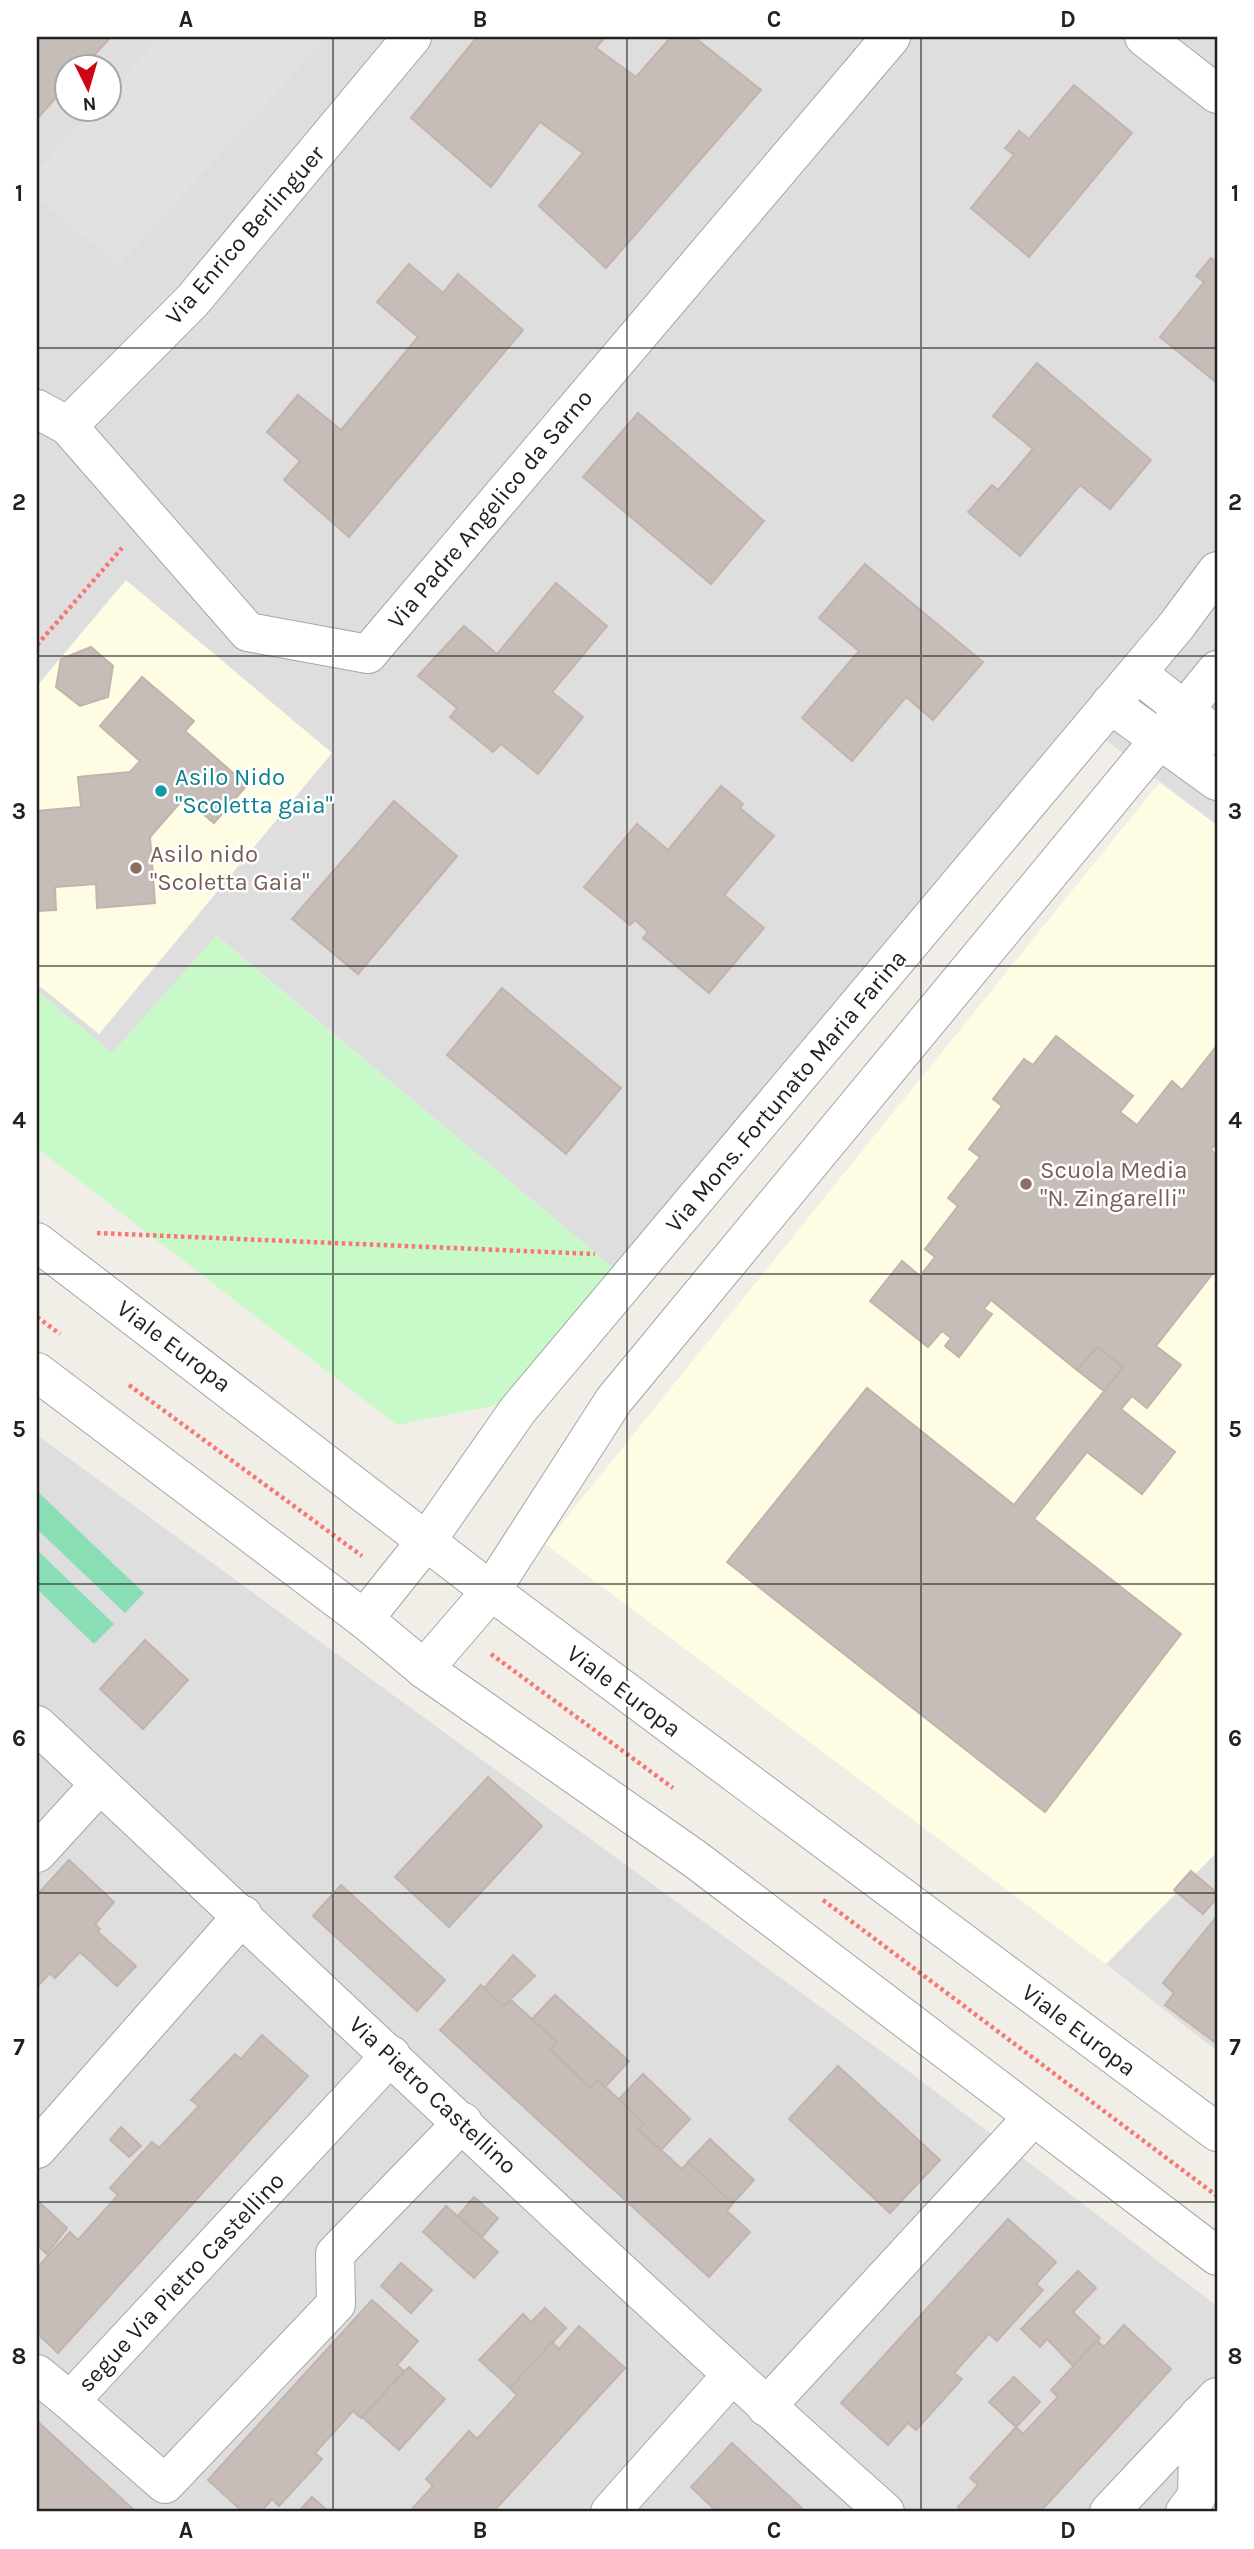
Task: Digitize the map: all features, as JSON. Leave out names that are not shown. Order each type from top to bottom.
[{"type":"street","name":"Via Enrico Berlinguer","points":[[53,418],[193,300],[412,37]]},
{"type":"street","name":"Via Padre Angelico da Sarno","points":[[53,418],[145,515],[248,632],[368,654],[891,37]]},
{"type":"street","points":[[1144,37],[1217,94]]},
{"type":"street","name":"Via Mons. Fortunato Maria Farina","points":[[363,1619],[427,1539],[519,1409],[1137,673],[1217,571]]},
{"type":"street","points":[[424,1669],[491,1591],[614,1400],[1217,670]]},
{"type":"street","points":[[1137,673],[1217,736]]},
{"type":"street","points":[[1110,704],[1217,781]]},
{"type":"street","name":"Viale Europa","points":[[37,1242],[427,1539],[491,1591],[1217,2132]]},
{"type":"street","points":[[37,1372],[363,1619],[424,1669],[695,1859],[1217,2256]]},
{"type":"street","name":"Via Pietro Castellino","points":[[37,1725],[243,1915],[731,2376],[885,2512]]},
{"type":"street","points":[[37,1853],[100,1784]]},
{"type":"street","points":[[37,2149],[243,1915]]},
{"type":"street","name":"segue Via Pietro Castellino","points":[[391,2055],[70,2401],[165,2484],[336,2304],[335,2253],[463,2122]]},
{"type":"street","points":[[766,2407],[1033,2117]]},
{"type":"street","points":[[37,2374],[70,2401]]},
{"type":"street","points":[[610,2512],[731,2376]]},
{"type":"street","points":[[1109,2512],[1208,2406]]},
{"type":"street","points":[[1185,2512],[1197,2496],[1208,2406]]},
{"type":"path","points":[[37,645],[119,552],[145,515]]},
{"type":"path","points":[[92,1233],[647,1257]]},
{"type":"path","points":[[37,1317],[70,1342]]},
{"type":"path","points":[[126,1383],[395,1580]]},
{"type":"path","points":[[458,1629],[681,1794]]},
{"type":"path","points":[[814,1893],[1217,2196]]},
{"type":"shaded area","points":[[37,37],[1217,37],[1217,825],[1077,718],[618,1272],[217,936],[112,1053],[37,991]]},
{"type":"shaded area","points":[[160,37],[327,37],[119,265],[37,198],[37,170],[82,122],[122,122],[122,79]]},
{"type":"shaded area","name":"Asilo nido \"Scoletta Gaia\"","points":[[126,580],[332,753],[99,1034],[37,984],[37,686]]},
{"type":"shaded area","name":"Scuola Media \"N. Zingarelli\"","points":[[1159,783],[1217,825],[1217,1852],[1106,1964],[545,1544]]},
{"type":"shaded area","points":[[37,1435],[911,2073],[1217,2306],[1217,2512],[37,2512]]},
{"type":"shaded area","points":[[1217,1852],[1217,2051],[1106,1964]]},
{"type":"green space","points":[[216,936],[618,1272],[503,1404],[397,1425],[37,1148],[37,991],[112,1053]]},
{"type":"green space","points":[[37,1491],[144,1593],[125,1613],[37,1529]]},
{"type":"green space","points":[[37,1550],[114,1624],[94,1644],[37,1589]]},
{"type":"building","points":[[37,37],[111,37],[97,52],[52,52],[52,102],[37,119]]},
{"type":"building","points":[[477,37],[605,37],[596,48],[636,77],[671,37],[694,37],[761,90],[606,268],[539,206],[583,153],[540,122],[491,187],[411,118]]},
{"type":"building","points":[[1074,85],[1132,133],[1029,257],[971,208],[1014,155],[1005,148],[1019,131],[1029,139]]},
{"type":"building","points":[[1211,258],[1217,263],[1217,383],[1160,337],[1204,282],[1196,276]]},
{"type":"building","points":[[409,264],[443,293],[458,274],[523,330],[349,537],[284,480],[300,461],[267,432],[298,395],[341,430],[418,337],[377,302]]},
{"type":"building","points":[[1037,363],[1151,460],[1110,509],[1080,485],[1020,556],[968,512],[992,485],[998,490],[1033,449],[993,416]]},
{"type":"building","points":[[638,413],[764,521],[711,584],[583,477]]},
{"type":"building","points":[[865,564],[983,662],[933,720],[906,697],[852,761],[802,718],[859,651],[819,618]]},
{"type":"building","points":[[556,583],[607,626],[552,692],[583,717],[538,774],[501,744],[493,752],[450,717],[457,708],[418,676],[464,626],[497,654]]},
{"type":"building","points":[[91,647],[113,666],[108,697],[80,706],[56,687],[61,659]]},
{"type":"building","name":"Asilo Nido \"Scoletta gaia\"","points":[[142,677],[194,721],[185,731],[247,785],[214,823],[184,798],[150,837],[155,903],[97,908],[96,884],[55,887],[56,910],[37,911],[37,811],[81,807],[78,777],[130,772],[140,761],[100,726]]},
{"type":"building","points":[[721,786],[743,804],[740,808],[774,836],[724,895],[764,928],[709,993],[643,938],[648,932],[635,920],[630,925],[584,887],[637,824],[668,850]]},
{"type":"building","points":[[394,801],[457,856],[358,974],[292,919]]},
{"type":"building","points":[[502,988],[621,1088],[566,1154],[447,1055]]},
{"type":"building","points":[[1056,1036],[1133,1096],[1120,1112],[1137,1125],[1172,1081],[1182,1090],[1215,1048],[1217,1050],[1217,1142],[1211,1150],[1217,1155],[1217,1268],[1156,1346],[1181,1365],[1147,1408],[1132,1396],[1121,1409],[1175,1452],[1142,1494],[1087,1452],[1034,1519],[1181,1634],[1045,1812],[727,1562],[867,1388],[1014,1505],[1123,1367],[1097,1347],[1077,1370],[991,1300],[984,1309],[992,1314],[959,1357],[945,1346],[951,1338],[942,1331],[928,1347],[870,1301],[902,1261],[920,1276],[935,1257],[925,1249],[958,1206],[948,1198],[980,1157],[969,1149],[1002,1106],[993,1099],[1024,1059],[1033,1065]]},
{"type":"building","points":[[1097,1347],[1123,1367],[1104,1391],[1077,1370]]},
{"type":"building","points":[[145,1640],[188,1680],[143,1729],[100,1689]]},
{"type":"building","points":[[488,1777],[542,1826],[449,1927],[395,1877]]},
{"type":"building","points":[[69,1860],[114,1902],[95,1924],[100,1929],[97,1931],[136,1966],[117,1986],[80,1952],[55,1978],[50,1973],[37,1987],[37,1895]]},
{"type":"building","points":[[1191,1871],[1217,1893],[1217,1898],[1203,1914],[1174,1890]]},
{"type":"building","points":[[341,1885],[445,1980],[417,2011],[313,1916]]},
{"type":"building","points":[[1217,1916],[1217,2044],[1165,2005],[1174,1993],[1163,1983]]},
{"type":"building","points":[[513,1955],[535,1976],[503,2006],[484,1988]]},
{"type":"building","points":[[481,1985],[503,2006],[512,2001],[557,2042],[550,2049],[591,2088],[598,2080],[644,2123],[638,2129],[682,2169],[688,2162],[733,2203],[727,2211],[750,2232],[709,2277],[440,2030]]},
{"type":"building","points":[[555,1995],[629,2061],[605,2087],[598,2080],[591,2088],[550,2049],[557,2042],[532,2019]]},
{"type":"building","points":[[262,2035],[308,2076],[58,2353],[37,2333],[37,2268],[70,2232],[78,2240],[118,2195],[110,2188],[152,2142],[159,2148],[199,2106],[191,2100],[235,2054],[241,2059]]},
{"type":"building","points":[[838,2066],[940,2160],[890,2213],[789,2119]]},
{"type":"building","points":[[643,2074],[690,2119],[661,2150],[638,2129],[644,2123],[619,2099]]},
{"type":"building","points":[[121,2127],[141,2146],[129,2157],[110,2140]]},
{"type":"building","points":[[710,2139],[754,2180],[733,2203],[688,2162]]},
{"type":"building","points":[[474,2197],[498,2218],[482,2237],[458,2216]]},
{"type":"building","points":[[39,2202],[67,2228],[47,2254],[37,2245]]},
{"type":"building","points":[[446,2206],[498,2252],[474,2278],[423,2232]]},
{"type":"building","points":[[1008,2219],[1056,2262],[1036,2284],[1043,2290],[997,2341],[989,2334],[954,2373],[962,2379],[916,2430],[908,2423],[888,2445],[841,2403]]},
{"type":"building","points":[[401,2263],[432,2290],[411,2313],[381,2286]]},
{"type":"building","points":[[1078,2271],[1096,2288],[1073,2312],[1100,2338],[1073,2366],[1047,2339],[1040,2347],[1021,2329]]},
{"type":"building","points":[[372,2300],[418,2341],[397,2365],[404,2371],[361,2418],[353,2411],[315,2453],[322,2459],[279,2506],[272,2499],[261,2512],[243,2512],[208,2480]]},
{"type":"building","points":[[545,2308],[566,2328],[510,2388],[479,2360],[523,2314],[531,2322]]},
{"type":"building","points":[[1124,2325],[1171,2369],[1040,2512],[963,2512],[958,2507],[978,2485],[970,2478],[1016,2427],[1023,2434],[1058,2397],[1051,2390],[1097,2341],[1104,2347]]},
{"type":"building","points":[[579,2326],[625,2368],[493,2512],[409,2512],[433,2486],[426,2479],[469,2431],[477,2439],[517,2395],[510,2388],[552,2342],[559,2349]]},
{"type":"building","points":[[409,2367],[445,2399],[399,2450],[362,2417]]},
{"type":"building","points":[[1014,2377],[1040,2402],[1016,2427],[989,2402]]},
{"type":"building","points":[[37,2421],[62,2444],[136,2512],[37,2512]]},
{"type":"building","points":[[732,2443],[806,2512],[710,2512],[713,2508],[691,2487]]},
{"type":"building","points":[[312,2497],[329,2512],[298,2512]]},
{"type":"place","name":"Asilo Nido \"Scoletta gaia\"","points":[[161,791]]},
{"type":"place","name":"Asilo nido \"Scoletta Gaia\"","points":[[136,868]]},
{"type":"place","name":"Scuola Media \"N. Zingarelli\"","points":[[1026,1184]]}]
